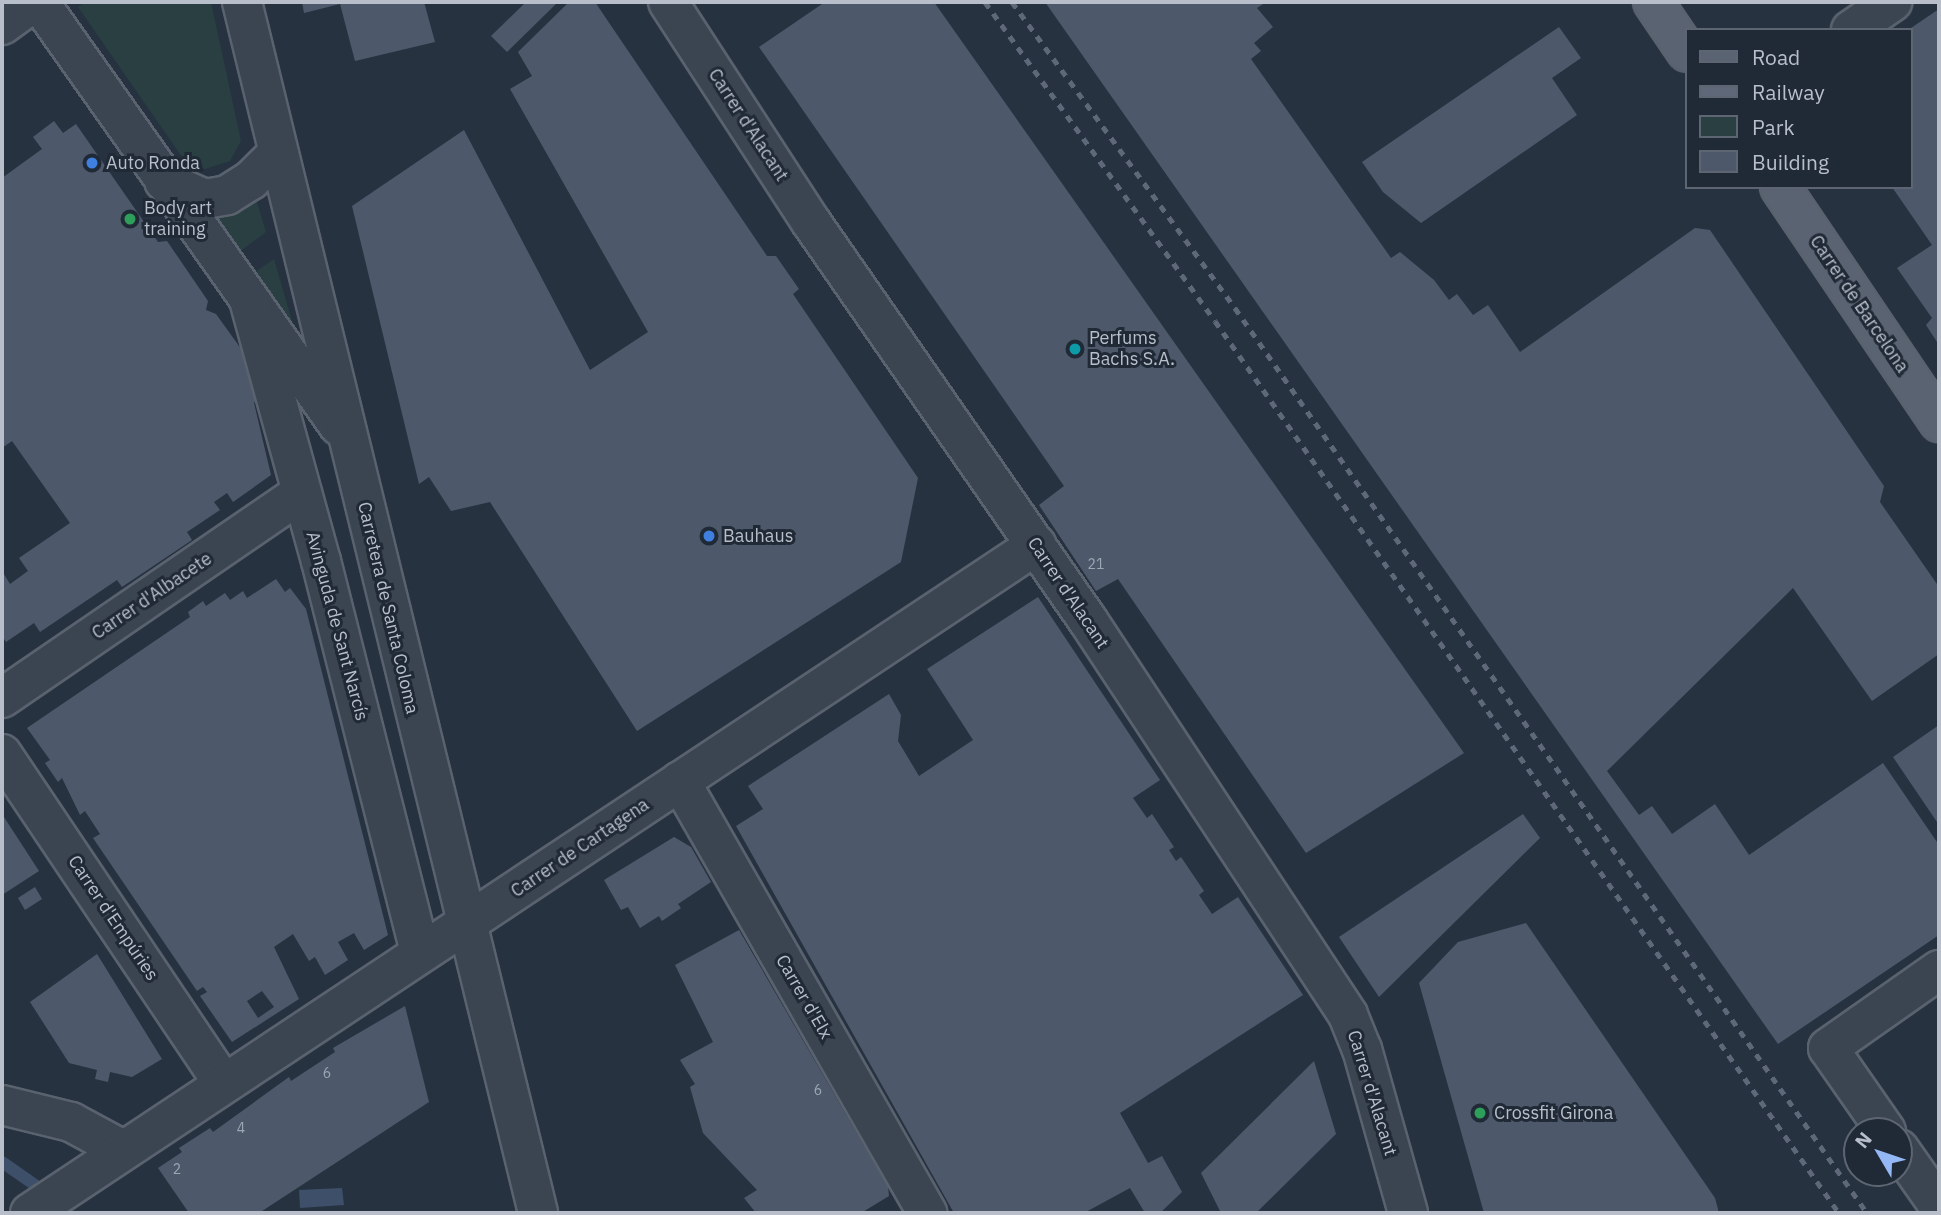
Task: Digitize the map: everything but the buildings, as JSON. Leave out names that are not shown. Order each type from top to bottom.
[{"type":"main road","points":[[1653,2],[1686,51]]},
{"type":"main road","name":"Carrer de Barcelona","points":[[1781,189],[1939,422]]},
{"type":"street","points":[[2,25],[36,2]]},
{"type":"street","name":"Avinguda de Sant Narcís","points":[[36,2],[353,446]]},
{"type":"street","name":"Carretera de Santa Coloma","points":[[242,2],[277,154],[353,446],[371,544],[537,1213]]},
{"type":"street","name":"Carrer d'Alacant","points":[[668,2],[810,222],[1035,545],[1348,1015],[1362,1049],[1408,1213]]},
{"type":"street","points":[[1854,28],[1892,2]]},
{"type":"street","points":[[164,181],[205,199],[227,195],[251,180],[277,154]]},
{"type":"street","name":"Avinguda de Sant Narcís","points":[[249,300],[420,953]]},
{"type":"street","name":"Carrer d'Albacete","points":[[2,698],[301,493]]},
{"type":"street","name":"Carrer de Cartagena","points":[[30,1213],[1035,545]]},
{"type":"street","name":"Carrer d'Empúries","points":[[2,754],[223,1083]]},
{"type":"street","name":"Carrer d'Elx","points":[[680,781],[927,1213]]},
{"type":"street","points":[[1876,1117],[1828,1048],[1939,970]]},
{"type":"street","points":[[2,1105],[71,1122],[124,1150]]},
{"type":"street","points":[[1913,1169],[1939,1206]]},
{"type":"green space","points":[[86,2],[211,2],[241,141],[230,161],[205,169],[192,166],[180,154],[78,7]]},
{"type":"green space","points":[[256,199],[266,232],[226,262],[191,207]]},
{"type":"green space","points":[[274,259],[304,362],[242,281]]},
{"type":"water","points":[[342,1188],[344,1205],[300,1208],[299,1190]]},
{"type":"waterway","points":[[2,1162],[35,1185]]},
{"type":"railway","points":[[985,2],[1215,321],[1839,1213]]},
{"type":"railway","points":[[1012,2],[1235,308],[1867,1213]]},
{"type":"place","name":"Auto Ronda","points":[[92,163]]},
{"type":"place","name":"Body art training","points":[[130,219]]},
{"type":"place","name":"Perfums Bachs S.A.","points":[[1075,349]]},
{"type":"place","name":"Bauhaus","points":[[709,536]]},
{"type":"place","name":"Crossfit Girona","points":[[1480,1113]]}]
